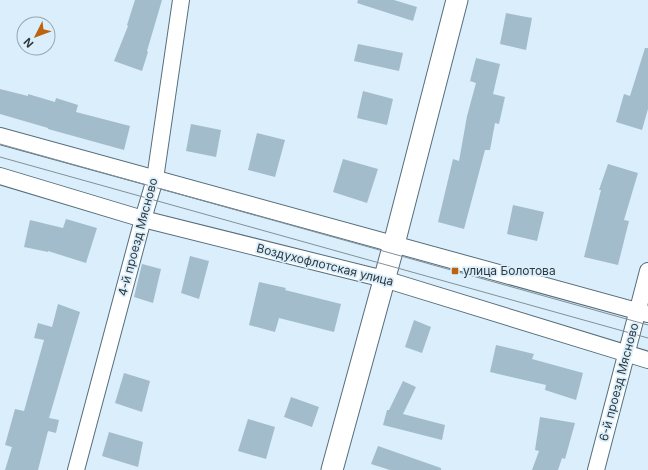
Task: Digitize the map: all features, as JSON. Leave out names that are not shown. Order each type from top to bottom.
[{"type":"street","name":"4-й проезд Мясново","points":[[76,470],[142,219],[155,179],[181,0]]},
{"type":"street","points":[[332,470],[394,244],[457,0]]},
{"type":"street","points":[[0,136],[643,313]]},
{"type":"street","name":"Воздухофлотская улица","points":[[0,176],[142,219],[384,278],[648,360]]},
{"type":"street","name":"6-й проезд Мясново","points":[[596,470],[626,354],[643,313],[648,271]]},
{"type":"building","points":[[135,0],[162,0],[142,71],[114,61],[128,26],[127,25]]},
{"type":"building","points":[[358,0],[394,0],[417,7],[413,21],[357,3]]},
{"type":"building","points":[[506,13],[532,18],[526,50],[500,44]]},
{"type":"building","points":[[358,44],[403,53],[399,71],[354,61]]},
{"type":"building","points":[[645,48],[648,48],[648,109],[642,130],[616,122],[624,94],[630,96]]},
{"type":"building","points":[[476,58],[500,64],[493,94],[505,97],[499,124],[495,123],[490,150],[485,150],[464,229],[438,222],[453,159],[459,161],[467,116],[476,83],[470,81]]},
{"type":"building","points":[[0,89],[28,96],[28,94],[55,102],[56,98],[78,105],[76,112],[130,126],[124,150],[0,114]]},
{"type":"building","points":[[363,91],[393,99],[387,125],[357,118]]},
{"type":"building","points":[[191,124],[221,130],[216,157],[186,151]]},
{"type":"building","points":[[257,133],[285,140],[275,177],[248,170]]},
{"type":"building","points":[[343,159],[378,169],[367,203],[333,192]]},
{"type":"building","points":[[608,164],[638,173],[624,220],[629,221],[618,265],[584,257],[601,190],[599,190]]},
{"type":"building","points":[[513,205],[544,212],[537,241],[507,234]]},
{"type":"building","points":[[66,219],[97,228],[86,263],[48,251],[24,247],[30,220],[63,228]]},
{"type":"building","points":[[190,256],[209,261],[199,299],[181,293]]},
{"type":"building","points":[[142,264],[161,269],[153,303],[134,297]]},
{"type":"building","points":[[259,282],[286,288],[285,290],[341,304],[334,332],[279,318],[275,332],[249,325]]},
{"type":"building","points":[[58,304],[80,312],[49,418],[59,420],[56,433],[48,431],[38,470],[5,470],[12,447],[5,445],[15,409],[24,411],[44,340],[34,338],[38,323],[52,327]]},
{"type":"building","points":[[414,320],[431,327],[422,353],[405,347]]},
{"type":"building","points":[[496,345],[534,354],[532,359],[583,373],[576,400],[545,390],[546,385],[490,372]]},
{"type":"building","points":[[124,373],[150,381],[142,412],[115,403]]},
{"type":"building","points":[[403,381],[416,387],[403,414],[445,425],[442,440],[383,425],[387,410],[389,410]]},
{"type":"building","points":[[291,397],[319,407],[312,427],[284,417]]},
{"type":"building","points":[[540,417],[575,423],[565,459],[562,458],[558,470],[532,470],[539,451],[535,450]]},
{"type":"building","points":[[248,419],[275,427],[266,459],[238,451]]},
{"type":"building","points":[[109,432],[143,442],[138,467],[102,456]]},
{"type":"building","points":[[378,446],[441,468],[441,470],[390,470],[371,464]]},
{"type":"tram line","points":[[0,144],[648,325]]},
{"type":"tram line","points":[[0,157],[648,338]]},
{"type":"place","name":"улица Болотова","points":[[455,271]]}]
